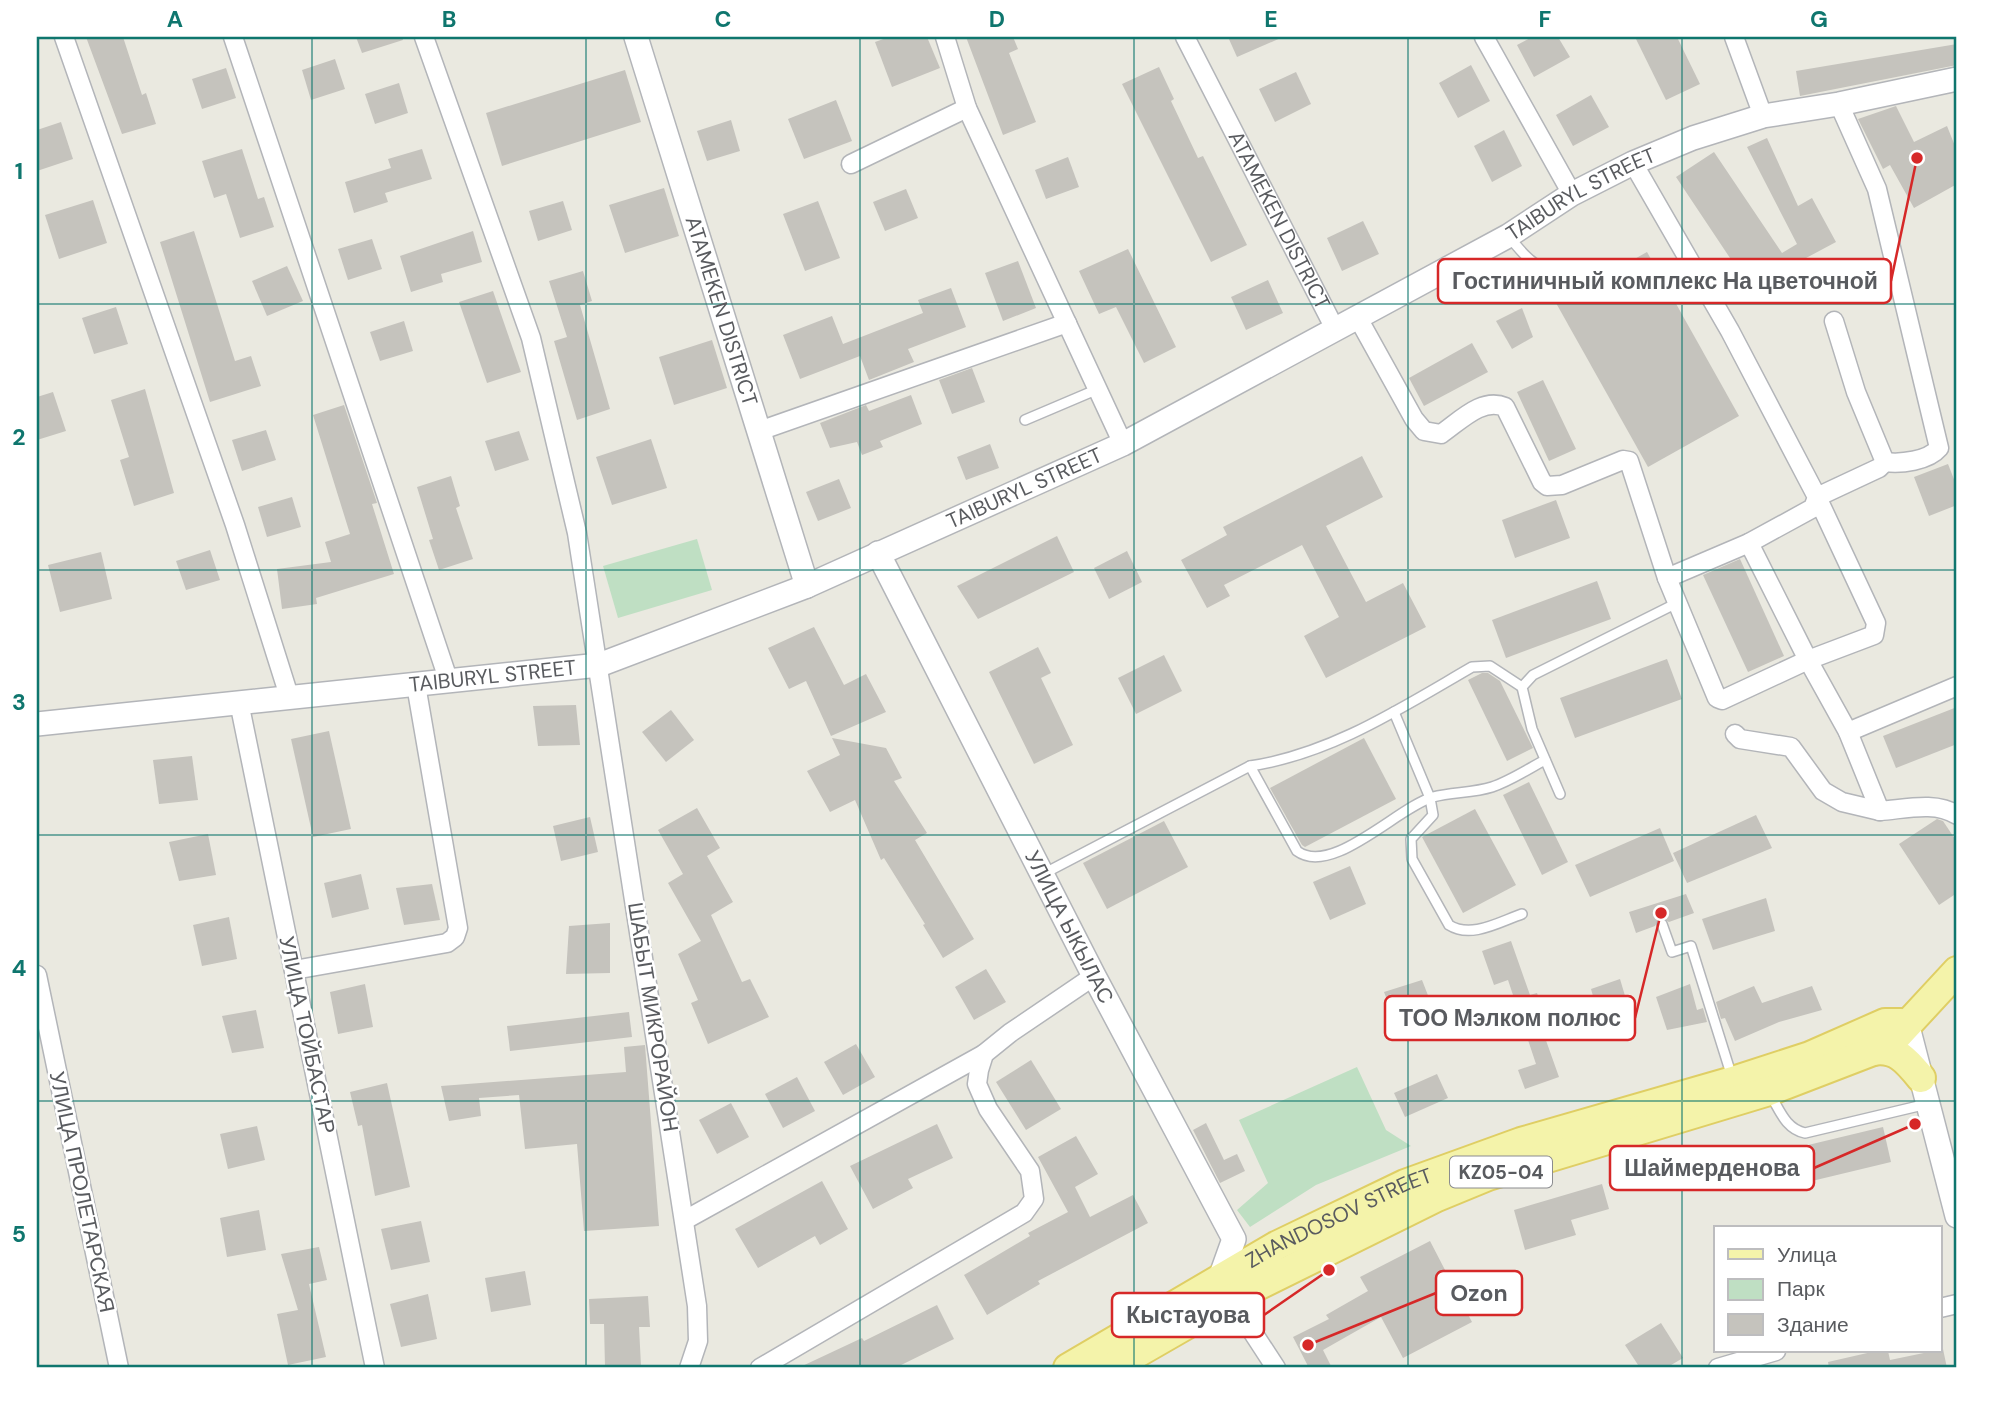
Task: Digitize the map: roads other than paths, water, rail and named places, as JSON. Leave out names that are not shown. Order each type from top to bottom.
[{"type":"main road","name":"ZHANDOSOV STREET","points":[[1069,1368],[1225,1288],[1488,1176],[1769,1091],[1873,1051],[1895,1038],[1957,971]]},
{"type":"main road","name":"ZHANDOSOV STREET","points":[[1111,1368],[1225,1288],[1276,1246],[1405,1184],[1521,1142],[1810,1056],[1885,1023],[1907,1023]]},
{"type":"main road","points":[[1873,1051],[1886,1049],[1904,1057],[1925,1091]]},
{"type":"street","points":[[64,37],[235,525],[289,696]]},
{"type":"street","points":[[233,37],[449,682]]},
{"type":"street","name":"ШАБЫТ МИКРОРАЙОН","points":[[424,37],[531,338],[577,533],[697,1306],[698,1341],[689,1368]]},
{"type":"street","name":"ATAMEKEN DISTRICT","points":[[636,37],[807,586]]},
{"type":"street","points":[[945,37],[967,108],[1123,444]]},
{"type":"street","name":"ATAMEKEN DISTRICT","points":[[1185,37],[1335,329]]},
{"type":"street","points":[[1484,37],[1572,194]]},
{"type":"street","points":[[1734,37],[1763,116]]},
{"type":"street","name":"TAIBURYL STREET","points":[[37,724],[598,665],[807,586],[1123,444],[1508,236],[1572,194],[1633,163],[1693,138],[1763,116],[1839,104],[1957,79]]},
{"type":"street","points":[[1816,497],[1885,463],[1909,461],[1936,452],[1939,448],[1912,346],[1895,254],[1877,189],[1839,104]]},
{"type":"street","points":[[851,164],[967,108]]},
{"type":"street","points":[[1357,317],[1414,419],[1424,431],[1441,433],[1485,404],[1495,402],[1505,407],[1542,482],[1547,486],[1562,485],[1623,460],[1629,461],[1667,578],[1719,700],[1808,660],[1874,635],[1876,623],[1816,497],[1730,331],[1633,163]]},
{"type":"street","points":[[1834,321],[1856,392],[1885,463]]},
{"type":"street","points":[[760,431],[1067,323]]},
{"type":"street","points":[[1667,578],[1749,543],[1813,508],[1816,497]]},
{"type":"street","points":[[1749,543],[1848,732],[1881,811]]},
{"type":"street","name":"УЛИЦА ЫКЫЛАС","points":[[878,553],[1041,874],[1234,1239],[1225,1288]]},
{"type":"street","points":[[294,970],[447,943],[455,937],[458,928],[416,685]]},
{"type":"street","points":[[1848,732],[1957,685]]},
{"type":"street","name":"УЛИЦА ТОЙБАСТАР","points":[[239,702],[375,1368]]},
{"type":"street","points":[[1735,734],[1740,739],[1791,747],[1823,791],[1842,802],[1881,811],[1954,806]]},
{"type":"street","name":"УЛИЦА ПРОЛЕТАРСКАЯ","points":[[37,975],[119,1368]]},
{"type":"street","points":[[685,1220],[984,1055],[1050,1003],[1094,976]]},
{"type":"street","points":[[1907,1023],[1957,1216]]},
{"type":"street","points":[[760,1368],[1024,1213],[1034,1199],[1034,1182],[1018,1151],[988,1109],[977,1084],[984,1055]]},
{"type":"street","points":[[1225,1288],[1276,1368]]},
{"type":"street","points":[[1718,1368],[1773,1352]]},
{"type":"lane","points":[[1508,236],[1532,264],[1556,271],[1582,264]]},
{"type":"lane","points":[[1026,419],[1098,389]]},
{"type":"lane","points":[[1521,687],[1533,675],[1677,603]]},
{"type":"lane","points":[[1041,874],[1250,766],[1278,762],[1349,735],[1472,667],[1490,666],[1521,687],[1532,729],[1560,794]]},
{"type":"lane","points":[[1394,712],[1430,798],[1433,815],[1411,839],[1412,859],[1449,925],[1459,931],[1469,932],[1522,914]]},
{"type":"lane","points":[[1250,766],[1297,851],[1305,856],[1318,857],[1339,852],[1430,798],[1492,787],[1545,760]]},
{"type":"lane","points":[[1662,924],[1672,952],[1690,946],[1733,1081]]},
{"type":"lane","points":[[1769,1091],[1788,1125],[1805,1133],[1925,1091]]},
{"type":"place","name":"Гостиничный комплекс На цветочной","points":[[1917,158]]},
{"type":"place","name":"ТОО Мэлком полюс","points":[[1661,913]]},
{"type":"place","name":"Шаймерденова","points":[[1915,1124]]},
{"type":"place","name":"Кыстауова","points":[[1329,1270]]},
{"type":"place","name":"Ozon","points":[[1308,1345]]}]
